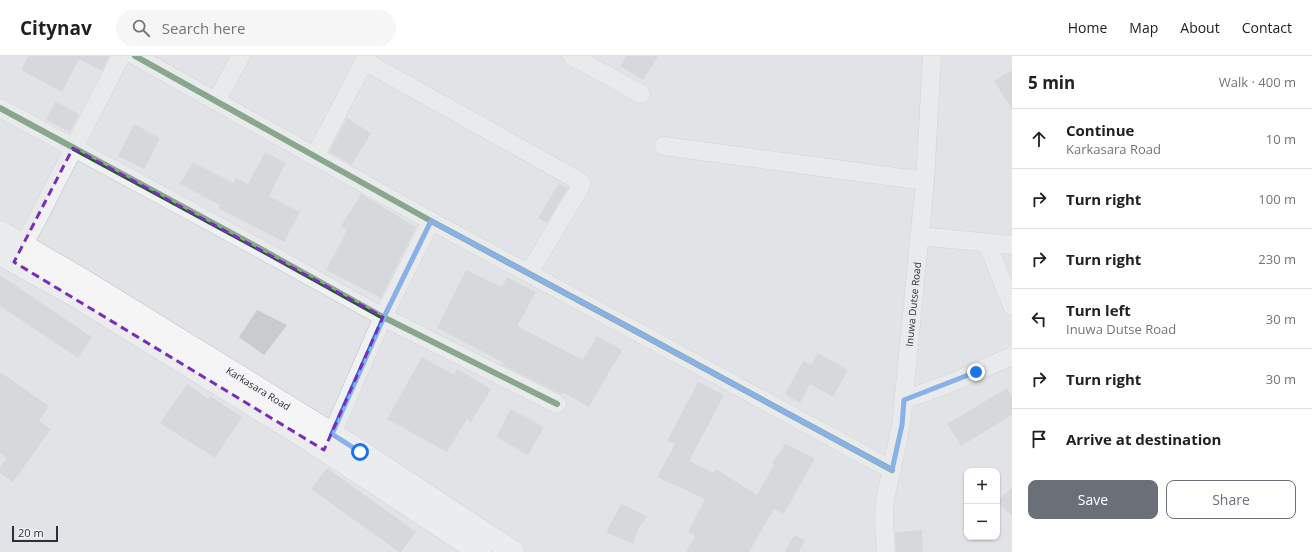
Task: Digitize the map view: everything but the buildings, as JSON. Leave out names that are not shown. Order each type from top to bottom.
[{"type":"main road","name":"Karkasara Road","points":[[0,232],[13,254],[77,297],[328,442],[514,552]]},
{"type":"main road","name":"Karkasara Road","points":[[328,442],[480,552]]},
{"type":"street","points":[[13,254],[73,148],[121,56]]},
{"type":"street","points":[[135,56],[431,221],[892,470]]},
{"type":"street","points":[[216,101],[241,56]]},
{"type":"street","points":[[572,56],[641,94]]},
{"type":"street","name":"Inuwa Dutse Road","points":[[886,552],[884,521],[885,500],[902,425],[925,181],[932,56]]},
{"type":"street","points":[[315,156],[366,58],[581,182],[581,186],[529,273]]},
{"type":"street","points":[[0,108],[384,317],[557,404]]},
{"type":"street","points":[[664,146],[925,181]]},
{"type":"street","points":[[328,442],[384,317],[431,221]]},
{"type":"street","points":[[920,236],[1012,245]]},
{"type":"street","points":[[987,243],[1012,306]]},
{"type":"street","points":[[904,400],[956,381],[1012,356]]},
{"type":"highlighted area","points":[[73,148],[383,317],[324,450],[14,262]]},
{"type":"cycle path","points":[[135,56],[431,221],[892,470]]},
{"type":"cycle path","points":[[0,108],[383,317],[557,404]]},
{"type":"route","points":[[360,452],[332,434],[384,317],[431,221],[892,470],[902,425],[904,400],[976,372]]}]
